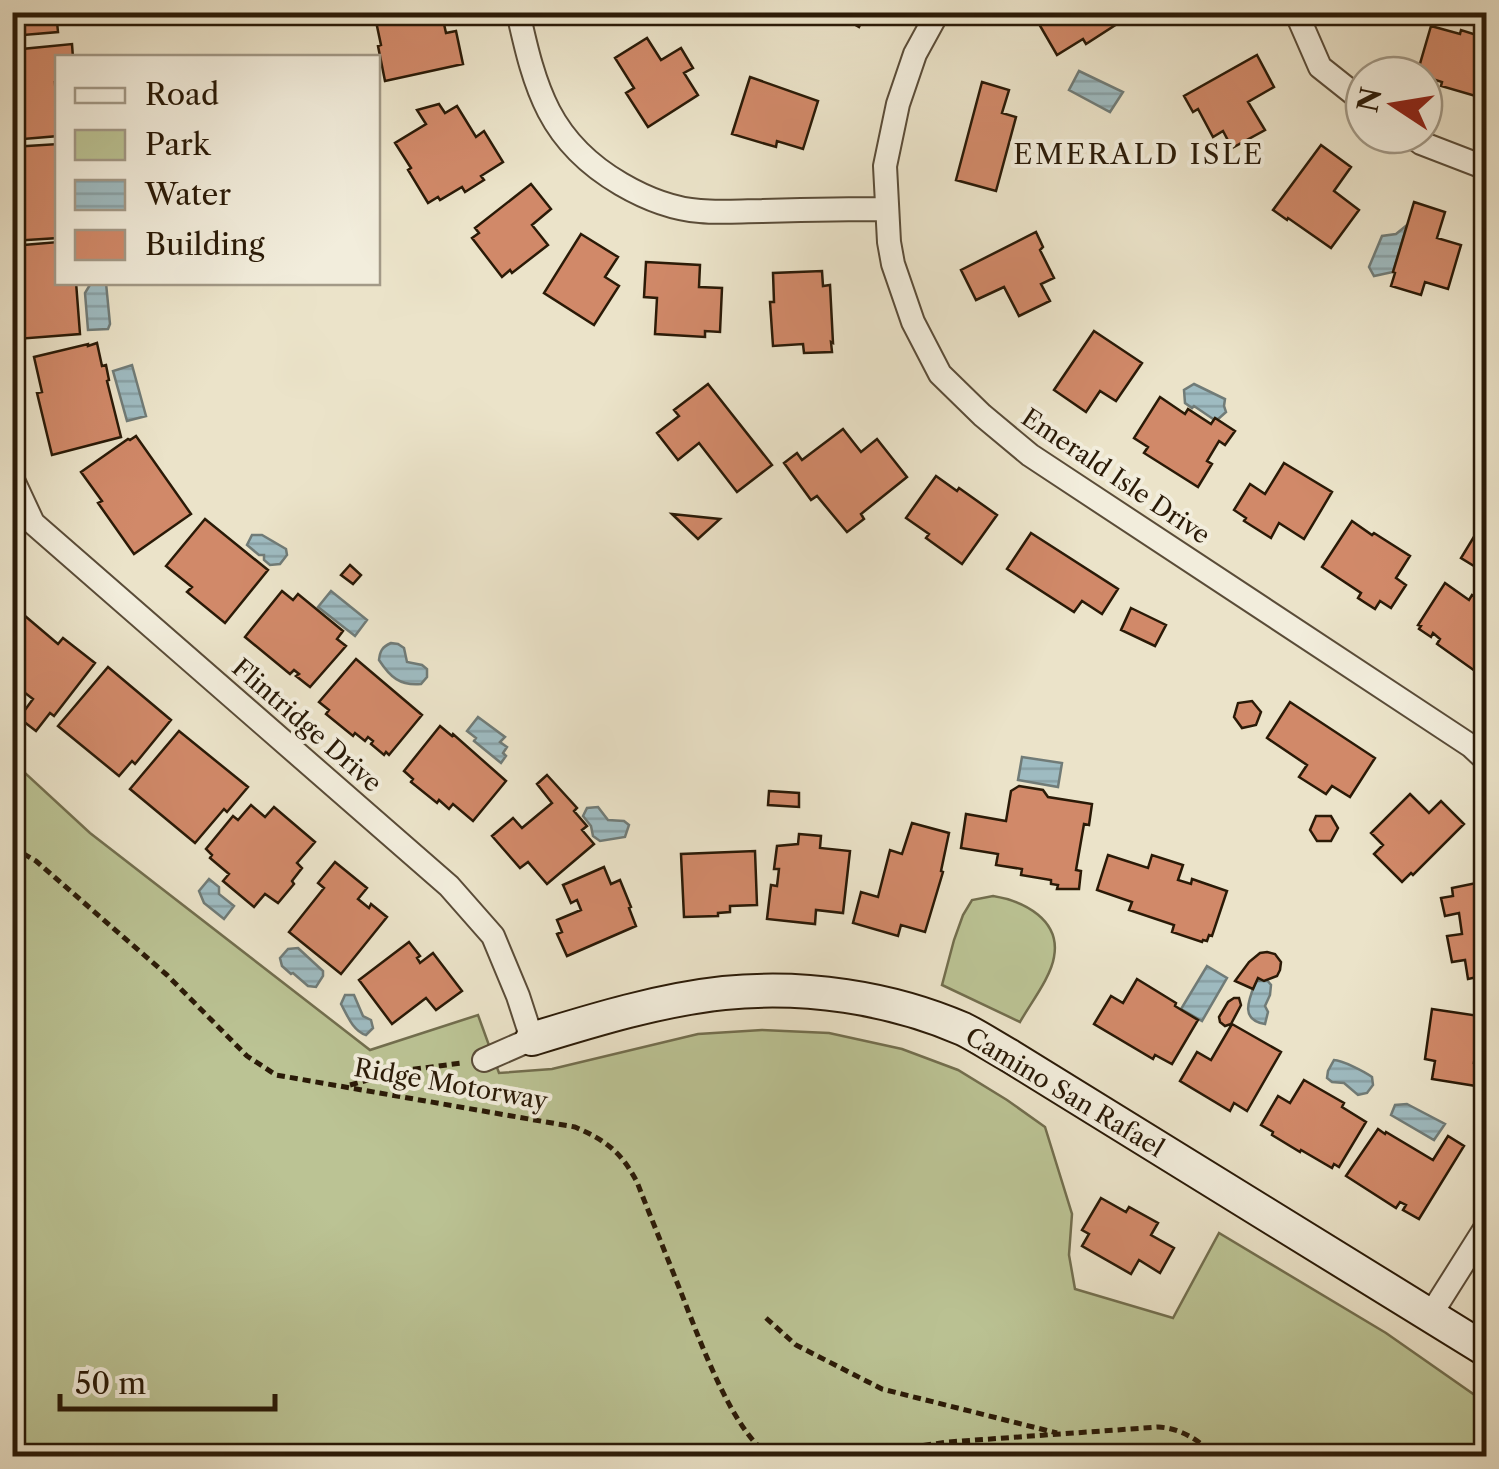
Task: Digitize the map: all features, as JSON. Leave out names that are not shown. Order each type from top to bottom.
[{"type":"street","points":[[518,12],[531,72],[562,134],[578,154],[633,191],[670,206],[702,212],[886,210]]},
{"type":"street","name":"Emerald Isle Drive","points":[[938,12],[915,54],[898,104],[885,166],[893,264],[913,322],[940,374],[1030,455],[1471,746],[1486,760]]},
{"type":"street","points":[[1296,12],[1320,67],[1344,86]]},
{"type":"street","points":[[1444,151],[1486,168]]},
{"type":"street","name":"Flintridge Drive","points":[[12,478],[33,523],[449,886],[493,936],[532,1039]]},
{"type":"street","name":"Camino San Rafael","points":[[484,1060],[532,1039],[620,1014],[724,993],[824,993],[923,1015],[964,1030],[1010,1056],[1486,1350]]},
{"type":"street","points":[[1431,1314],[1486,1227]]},
{"type":"path","name":"Ridge Motorway","points":[[12,847],[36,861],[166,975],[247,1056],[276,1075],[575,1126],[615,1149],[637,1182],[729,1404],[749,1435],[771,1456]]},
{"type":"path","points":[[348,1085],[400,1072],[484,1060]]},
{"type":"path","points":[[766,1318],[796,1345],[882,1389],[1064,1435]]},
{"type":"path","points":[[846,1456],[948,1442],[1127,1428],[1169,1428],[1203,1445],[1215,1456]]},
{"type":"green space","points":[[13,768],[24,772],[90,833],[370,1050],[478,1015],[499,1073],[552,1069],[698,1034],[762,1030],[829,1033],[902,1049],[958,1070],[1045,1127],[1072,1214],[1069,1255],[1075,1289],[1173,1318],[1219,1233],[1386,1333],[1486,1403],[1486,1456],[13,1456]]},
{"type":"green space","points":[[993,896],[1017,902],[1038,914],[1055,944],[1049,973],[1020,1022],[942,985],[963,915],[972,900]]},
{"type":"water","points":[[1079,71],[1123,92],[1110,112],[1069,90]]},
{"type":"water","points":[[1407,225],[1393,272],[1374,276],[1369,267],[1382,236],[1396,234]]},
{"type":"water","points":[[90,285],[106,285],[108,329],[88,330],[85,293]]},
{"type":"water","points":[[132,365],[146,416],[127,421],[113,371]]},
{"type":"water","points":[[1194,384],[1225,399],[1226,412],[1216,421],[1185,403],[1184,390]]},
{"type":"water","points":[[252,535],[262,535],[286,549],[287,555],[280,564],[270,565],[264,555],[247,545]]},
{"type":"water","points":[[331,591],[367,620],[355,636],[318,607]]},
{"type":"water","points":[[391,643],[404,648],[407,662],[427,669],[421,684],[401,682],[383,666],[380,654]]},
{"type":"water","points":[[478,717],[505,737],[500,742],[507,747],[501,763],[467,731]]},
{"type":"water","points":[[1022,757],[1062,763],[1058,787],[1018,780]]},
{"type":"water","points":[[598,807],[608,820],[629,825],[625,837],[600,841],[593,836],[583,816],[587,808]]},
{"type":"water","points":[[209,879],[234,906],[224,919],[204,903],[199,891]]},
{"type":"water","points":[[298,948],[323,971],[316,987],[308,986],[282,966],[280,958],[288,949]]},
{"type":"water","points":[[1207,966],[1227,978],[1202,1021],[1181,1009]]},
{"type":"water","points":[[1267,980],[1271,985],[1265,1024],[1252,1018],[1248,1008],[1256,981]]},
{"type":"water","points":[[345,995],[354,995],[363,1016],[371,1020],[373,1028],[366,1035],[354,1026],[341,1004]]},
{"type":"water","points":[[1334,1060],[1372,1077],[1373,1085],[1367,1093],[1358,1095],[1344,1083],[1327,1078]]},
{"type":"water","points":[[1407,1104],[1445,1124],[1434,1140],[1391,1115],[1395,1105]]},
{"type":"building","points":[[12,12],[56,12],[58,32],[12,36]]},
{"type":"building","points":[[374,12],[456,12],[458,21],[444,24],[446,33],[456,31],[463,64],[385,81],[378,46],[381,45]]},
{"type":"building","points":[[833,12],[866,12],[859,27]]},
{"type":"building","points":[[1032,12],[1114,12],[1120,22],[1086,44],[1083,39],[1057,55]]},
{"type":"building","points":[[1431,26],[1486,38],[1486,99],[1444,87],[1444,55],[1423,55]]},
{"type":"building","points":[[647,38],[661,60],[681,48],[693,68],[684,73],[698,95],[648,127],[626,93],[634,88],[615,58]]},
{"type":"building","points":[[72,44],[73,55],[55,55],[55,136],[12,140],[12,50]]},
{"type":"building","points":[[1257,55],[1274,87],[1248,102],[1265,130],[1232,148],[1223,131],[1213,137],[1198,109],[1193,112],[1184,96]]},
{"type":"building","points":[[750,77],[818,101],[803,149],[777,141],[776,147],[732,134]]},
{"type":"building","points":[[982,82],[1009,90],[1002,113],[1016,117],[996,191],[956,180]]},
{"type":"building","points":[[439,104],[445,113],[457,106],[476,137],[484,131],[503,162],[465,192],[462,187],[428,203],[395,143],[426,124],[417,110]]},
{"type":"building","points":[[55,144],[55,238],[12,241],[12,147]]},
{"type":"building","points":[[1321,145],[1351,167],[1334,191],[1359,210],[1331,248],[1273,210]]},
{"type":"building","points":[[531,184],[551,209],[532,225],[548,245],[502,277],[472,238],[479,233],[475,228]]},
{"type":"building","points":[[1414,202],[1445,212],[1437,238],[1461,245],[1448,289],[1425,282],[1421,295],[1391,286]]},
{"type":"building","points":[[1036,232],[1054,278],[1041,284],[1050,301],[1019,316],[1004,287],[976,300],[961,270]]},
{"type":"building","points":[[581,234],[618,257],[605,277],[619,286],[594,325],[544,293]]},
{"type":"building","points":[[55,242],[55,285],[76,285],[80,334],[17,339],[12,309],[12,246]]},
{"type":"building","points":[[646,262],[700,265],[699,287],[722,288],[720,332],[705,331],[705,337],[655,334],[657,298],[644,297]]},
{"type":"building","points":[[822,271],[823,286],[830,285],[832,352],[804,353],[803,344],[773,346],[773,273]]},
{"type":"building","points":[[1094,331],[1142,363],[1116,401],[1100,391],[1086,412],[1054,390]]},
{"type":"building","points":[[97,343],[102,366],[106,365],[121,437],[52,455],[37,393],[42,392],[34,357]]},
{"type":"building","points":[[708,384],[772,465],[737,492],[699,443],[678,460],[657,433],[679,416],[674,410]]},
{"type":"building","points":[[1160,397],[1185,414],[1188,409],[1211,424],[1215,418],[1235,431],[1225,445],[1219,441],[1207,461],[1212,464],[1198,487],[1144,453],[1148,447],[1134,438]]},
{"type":"building","points":[[843,429],[861,452],[877,439],[907,477],[861,514],[864,519],[847,532],[817,496],[811,500],[784,463],[797,453],[802,460]]},
{"type":"building","points":[[136,436],[191,514],[134,554],[81,472]]},
{"type":"building","points":[[1284,463],[1332,492],[1304,539],[1279,523],[1271,538],[1234,510],[1250,484],[1265,494]]},
{"type":"building","points":[[936,476],[997,515],[962,564],[906,518]]},
{"type":"building","points":[[672,514],[720,519],[698,539]]},
{"type":"building","points":[[205,519],[268,570],[225,623],[187,592],[192,587],[166,566]]},
{"type":"building","points":[[1352,521],[1410,556],[1396,578],[1406,585],[1391,608],[1380,601],[1375,609],[1358,598],[1361,593],[1322,567]]},
{"type":"building","points":[[1031,533],[1118,589],[1102,614],[1082,601],[1074,612],[1007,569]]},
{"type":"building","points":[[1475,535],[1486,545],[1474,566],[1461,558]]},
{"type":"building","points":[[350,565],[361,575],[353,584],[341,575]]},
{"type":"building","points":[[1445,583],[1469,600],[1472,595],[1486,604],[1486,653],[1475,671],[1437,644],[1440,639],[1433,633],[1431,637],[1419,629]]},
{"type":"building","points":[[282,591],[293,600],[298,594],[343,631],[337,639],[346,646],[310,687],[294,670],[290,674],[245,637]]},
{"type":"building","points":[[1131,608],[1166,625],[1155,646],[1121,630]]},
{"type":"building","points":[[18,610],[58,644],[63,638],[95,663],[54,716],[50,713],[36,731],[19,718],[33,699],[12,683],[12,616]]},
{"type":"building","points":[[356,659],[422,715],[389,755],[371,744],[373,741],[368,737],[365,741],[355,733],[353,736],[326,714],[329,710],[319,702]]},
{"type":"building","points":[[108,667],[171,720],[135,764],[132,761],[119,776],[58,726]]},
{"type":"building","points":[[1252,701],[1261,712],[1256,725],[1242,728],[1234,717],[1238,703]]},
{"type":"building","points":[[1290,702],[1375,758],[1350,797],[1332,786],[1326,794],[1299,777],[1307,765],[1267,738]]},
{"type":"building","points":[[440,726],[506,781],[473,821],[453,804],[449,809],[439,800],[437,803],[411,782],[413,779],[404,771]]},
{"type":"building","points":[[179,731],[248,787],[195,843],[130,789]]},
{"type":"building","points":[[547,775],[577,808],[574,811],[587,826],[582,830],[594,844],[547,884],[528,862],[520,868],[492,836],[513,818],[522,828],[552,803],[537,784]]},
{"type":"building","points":[[1019,786],[1043,790],[1048,797],[1092,804],[1089,825],[1084,824],[1076,870],[1081,871],[1079,889],[1057,889],[1058,885],[1051,884],[1051,880],[1021,875],[1022,869],[996,865],[998,854],[961,848],[966,814],[1006,821],[1011,791]]},
{"type":"building","points":[[769,791],[799,793],[799,807],[768,805]]},
{"type":"building","points":[[1410,794],[1429,813],[1441,801],[1464,824],[1402,882],[1374,854],[1383,845],[1371,833]]},
{"type":"building","points":[[251,805],[265,817],[274,807],[315,842],[297,863],[302,868],[278,903],[265,894],[254,907],[223,881],[229,874],[210,858],[212,855],[206,849],[233,816],[238,820]]},
{"type":"building","points":[[1316,816],[1331,816],[1338,828],[1331,841],[1317,841],[1310,830]]},
{"type":"building","points":[[912,823],[949,833],[943,872],[925,932],[901,925],[898,936],[853,923],[861,892],[878,897],[890,850],[902,854]]},
{"type":"building","points":[[799,834],[821,836],[820,848],[850,851],[843,913],[816,910],[815,924],[767,919],[771,885],[777,886],[777,846],[798,844]]},
{"type":"building","points":[[755,851],[757,905],[730,906],[730,912],[718,916],[684,917],[681,854]]},
{"type":"building","points":[[1108,855],[1148,868],[1152,855],[1183,865],[1178,880],[1191,884],[1192,879],[1227,891],[1212,936],[1202,942],[1172,932],[1174,925],[1129,910],[1132,902],[1097,890]]},
{"type":"building","points":[[335,862],[367,888],[358,899],[387,917],[341,974],[289,932],[324,888],[318,883]]},
{"type":"building","points":[[604,867],[611,884],[620,880],[636,926],[567,956],[557,934],[562,932],[557,920],[581,910],[577,900],[571,903],[563,885]]},
{"type":"building","points":[[1486,881],[1484,985],[1482,976],[1468,979],[1465,960],[1452,962],[1447,936],[1462,934],[1459,913],[1445,916],[1441,898],[1453,896],[1452,888]]},
{"type":"building","points":[[409,942],[420,956],[420,963],[433,953],[462,991],[436,1010],[426,998],[392,1024],[359,980]]},
{"type":"building","points":[[1267,952],[1275,954],[1281,962],[1277,976],[1264,981],[1258,978],[1253,989],[1235,981],[1249,962]]},
{"type":"building","points":[[1137,979],[1198,1020],[1172,1064],[1155,1055],[1153,1059],[1094,1024],[1111,996],[1123,1003]]},
{"type":"building","points":[[1234,998],[1239,998],[1241,1005],[1231,1024],[1225,1026],[1219,1017]]},
{"type":"building","points":[[1432,1009],[1486,1017],[1486,1055],[1475,1053],[1474,1063],[1479,1064],[1476,1086],[1432,1079],[1435,1061],[1425,1059]]},
{"type":"building","points":[[1232,1024],[1281,1052],[1247,1111],[1234,1103],[1230,1111],[1180,1081],[1197,1052],[1211,1060]]},
{"type":"building","points":[[1304,1080],[1344,1103],[1342,1107],[1366,1122],[1339,1167],[1334,1164],[1332,1168],[1300,1152],[1261,1125],[1278,1096],[1290,1103]]},
{"type":"building","points":[[1378,1129],[1433,1160],[1448,1136],[1464,1146],[1419,1219],[1403,1210],[1406,1205],[1400,1202],[1396,1208],[1346,1176]]},
{"type":"building","points":[[1101,1198],[1126,1212],[1129,1207],[1158,1223],[1151,1235],[1174,1248],[1160,1273],[1139,1260],[1131,1274],[1082,1246],[1089,1234],[1082,1230]]},
{"type":"district","name":"EMERALD ISLE","points":[[1139,154]]}]
